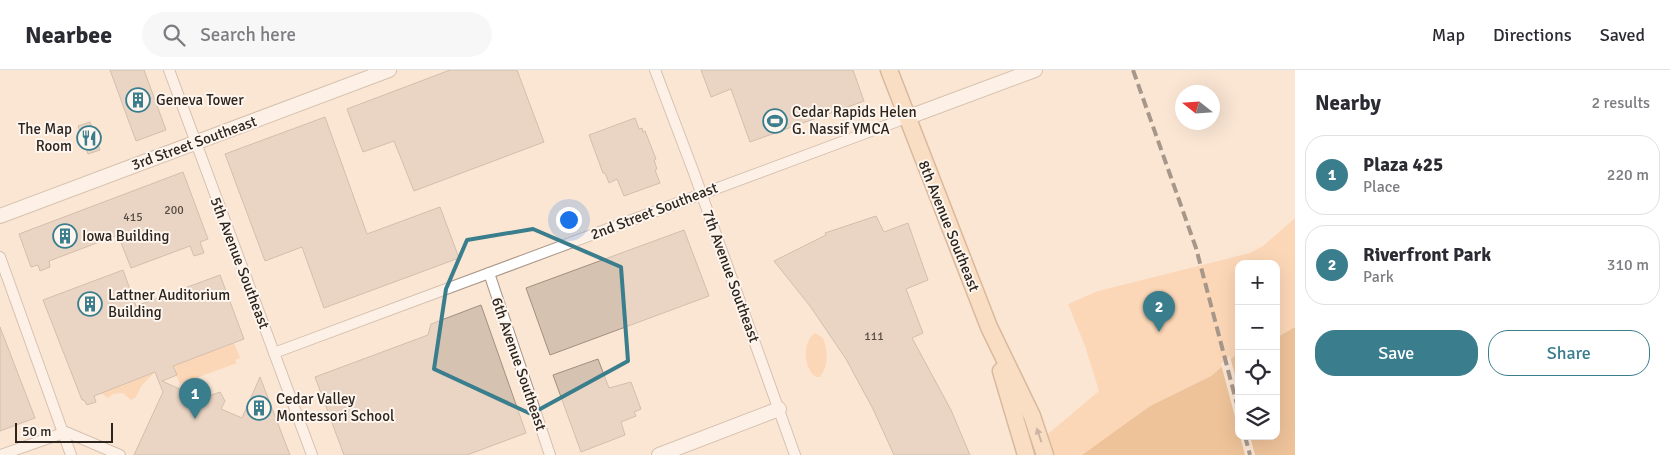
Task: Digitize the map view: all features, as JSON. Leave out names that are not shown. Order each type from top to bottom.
[{"type":"main road","name":"8th Avenue Southeast","points":[[888,70],[989,327],[1032,416],[1045,455]]},
{"type":"main road","name":"8th Avenue Southeast","points":[[989,327],[1026,455]]},
{"type":"street","name":"5th Avenue Southeast","points":[[169,70],[194,142],[312,455]]},
{"type":"street","name":"3rd Street Southeast","points":[[0,216],[389,70]]},
{"type":"street","name":"7th Avenue Southeast","points":[[655,70],[796,455]]},
{"type":"street","name":"2nd Street Southeast","points":[[274,352],[1035,70]]},
{"type":"street","points":[[0,257],[71,455]]},
{"type":"street","name":"6th Avenue Southeast","points":[[489,273],[550,455]]},
{"type":"street","points":[[659,455],[779,409]]},
{"type":"street","points":[[1,455],[64,432],[120,455]]},
{"type":"highlighted area","points":[[533,229],[621,267],[628,361],[566,393],[531,414],[434,369],[446,289],[467,240]]},
{"type":"shaded area","points":[[1295,218],[1295,327],[1280,336],[1280,260],[1235,260],[1235,355],[1211,376],[1150,406],[1082,455],[1023,455],[1099,391],[1085,346],[1068,304],[1098,291],[1250,253],[1263,246]]},
{"type":"shaded area","points":[[1295,327],[1295,455],[1082,455],[1150,406],[1211,376],[1235,355],[1235,440],[1280,440],[1280,336]]},
{"type":"shaded area","points":[[815,333],[823,338],[827,353],[825,368],[820,377],[816,377],[812,373],[806,355],[808,342]]},
{"type":"shaded area","points":[[234,343],[240,358],[235,360],[237,363],[180,384],[173,366]]},
{"type":"shaded area","points":[[155,372],[142,385],[136,397],[131,400],[123,393],[113,394],[108,398],[101,393]]},
{"type":"pier","points":[[1230,356],[1235,375],[1235,417],[1221,364]]},
{"type":"pier","points":[[1241,440],[1251,440],[1255,455],[1245,455]]},
{"type":"building","name":"Geneva Tower","points":[[110,70],[144,70],[166,130],[136,141]]},
{"type":"building","points":[[450,70],[517,70],[544,142],[414,191],[394,141],[363,152],[347,109]]},
{"type":"building","name":"Cedar Rapids Helen G. Nassif YMCA","points":[[701,70],[853,70],[864,101],[750,142],[731,89],[711,97]]},
{"type":"building","points":[[325,117],[367,234],[440,207],[459,258],[324,308],[302,247],[265,261],[225,154]]},
{"type":"building","points":[[635,118],[639,129],[642,128],[643,132],[645,131],[656,159],[654,160],[657,169],[655,170],[660,183],[624,196],[617,179],[609,183],[605,173],[603,173],[589,135]]},
{"type":"building","name":"The Map Room","points":[[90,122],[100,150],[88,154],[78,126]]},
{"type":"building","points":[[183,172],[208,239],[200,242],[204,253],[194,256],[190,246],[131,268],[118,235],[49,261],[50,267],[40,271],[38,265],[31,267],[19,234]]},
{"type":"building","points":[[876,216],[884,232],[908,223],[928,280],[906,289],[923,333],[912,338],[951,410],[970,455],[894,455],[873,409],[846,359],[810,306],[774,261],[826,235],[825,233]]},
{"type":"building","points":[[684,230],[709,296],[550,355],[526,288]]},
{"type":"building","points":[[123,270],[136,306],[220,275],[244,339],[173,366],[177,375],[162,381],[201,399],[220,392],[225,401],[221,409],[242,418],[260,377],[290,455],[134,455],[163,392],[155,372],[94,396],[96,402],[87,405],[82,400],[43,300]]},
{"type":"building","points":[[481,305],[526,433],[467,455],[344,455],[315,377],[428,335],[431,324]]},
{"type":"building","points":[[0,327],[35,418],[0,431]]},
{"type":"building","points":[[598,359],[609,388],[631,382],[641,409],[634,412],[636,416],[621,422],[625,435],[581,452],[553,375]]},
{"type":"railway","points":[[1133,70],[1196,248],[1235,397]]},
{"type":"railway","points":[[1246,440],[1250,455]]},
{"type":"place","name":"Geneva Tower","points":[[138,100]]},
{"type":"place","name":"Cedar Rapids Helen G. Nassif YMCA","points":[[775,121]]},
{"type":"place","name":"The Map Room","points":[[89,138]]},
{"type":"place","name":"Iowa Building","points":[[65,236]]},
{"type":"place","name":"Lattner Auditorium Building","points":[[90,304]]},
{"type":"place","name":"Riverfront Park","points":[[1159,332]]},
{"type":"place","name":"Cedar Valley Montessori School","points":[[259,408]]},
{"type":"place","name":"Plaza 425","points":[[195,419]]}]
